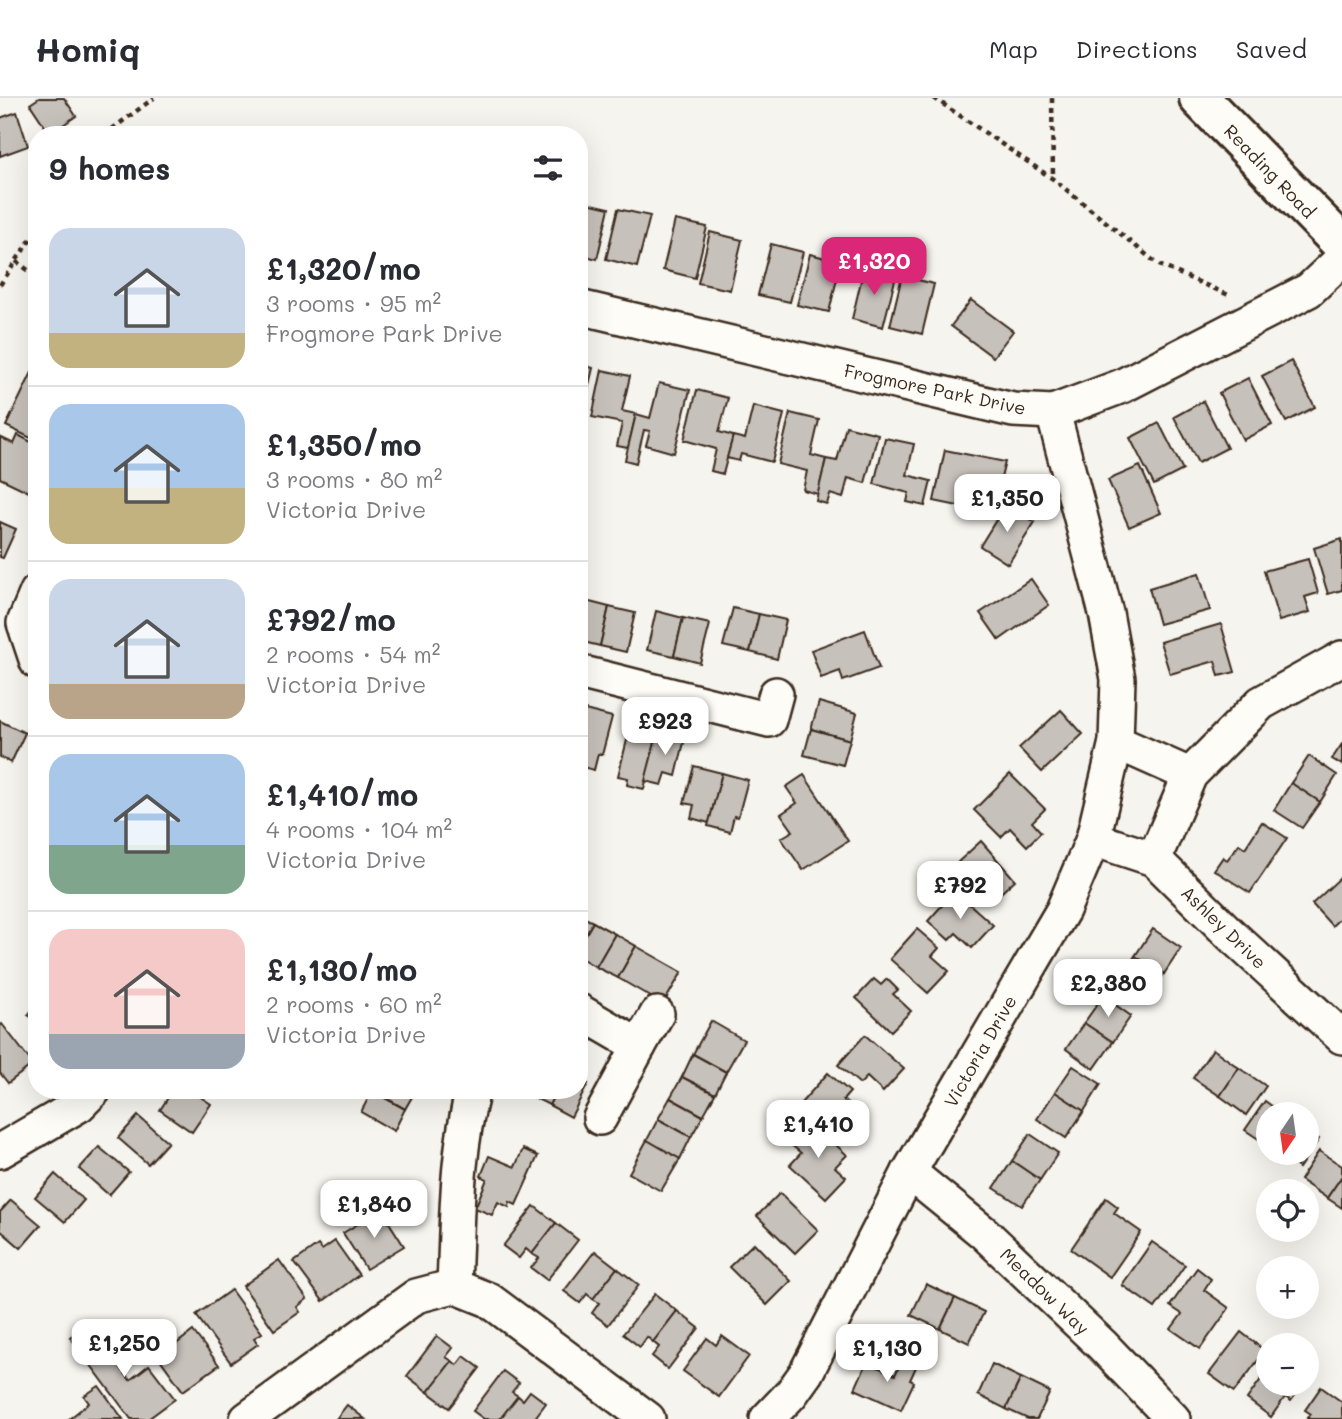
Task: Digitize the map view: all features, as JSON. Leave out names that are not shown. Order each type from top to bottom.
[{"type":"main road","name":"Reading Road","points":[[1199,98],[1342,244]]},
{"type":"street","name":"Frogmore Park Drive","points":[[588,309],[1013,410],[1053,412],[1122,386],[1309,290],[1342,259]]},
{"type":"street","name":"Victoria Drive","points":[[766,1419],[791,1394],[806,1373],[909,1172],[1063,910],[1093,839],[1116,742],[1118,679],[1106,613],[1053,412]]},
{"type":"street","points":[[28,614],[24,623],[28,635]]},
{"type":"street","points":[[1154,859],[1190,775],[1261,703],[1342,658]]},
{"type":"street","points":[[588,674],[769,720]]},
{"type":"street","points":[[1116,742],[1190,775]]},
{"type":"street","name":"Ashley Drive","points":[[1093,839],[1154,859],[1230,934],[1342,1037]]},
{"type":"street","points":[[600,1118],[657,1014]]},
{"type":"street","points":[[588,1017],[639,1046]]},
{"type":"street","points":[[0,1151],[85,1099]]},
{"type":"street","points":[[454,1286],[458,1188],[470,1099]]},
{"type":"street","name":"Meadow Way","points":[[909,1172],[984,1233],[1102,1345],[1173,1419]]},
{"type":"street","points":[[247,1419],[416,1296],[454,1286],[489,1300],[648,1419]]},
{"type":"path","points":[[116,126],[154,98]]},
{"type":"path","points":[[934,98],[1053,179],[1159,265],[1267,312]]},
{"type":"path","points":[[1052,98],[1053,179]]},
{"type":"path","points":[[0,285],[28,243]]},
{"type":"path","points":[[16,261],[28,270]]},
{"type":"building","points":[[39,98],[64,98],[76,116],[62,126],[45,126],[30,104]]},
{"type":"building","points":[[17,112],[28,146],[0,156],[0,118]]},
{"type":"building","points":[[588,203],[609,208],[597,259],[588,256]]},
{"type":"building","points":[[618,209],[650,216],[637,267],[606,259]]},
{"type":"building","points":[[675,220],[707,227],[695,278],[663,270]]},
{"type":"building","points":[[710,232],[742,240],[730,290],[698,283]]},
{"type":"building","points":[[771,244],[803,252],[790,302],[758,295]]},
{"type":"building","points":[[810,254],[841,262],[829,312],[797,305]]},
{"type":"building","points":[[864,268],[896,276],[883,327],[852,319]]},
{"type":"building","points":[[902,276],[934,284],[922,334],[890,326]]},
{"type":"building","points":[[971,300],[1013,331],[993,357],[951,326]]},
{"type":"building","points":[[1291,361],[1315,407],[1286,422],[1262,376]]},
{"type":"building","points":[[588,367],[593,368],[588,389]]},
{"type":"building","points":[[602,370],[630,376],[622,411],[636,414],[628,448],[617,446],[622,423],[592,417]]},
{"type":"building","points":[[1248,378],[1272,425],[1243,440],[1219,393]]},
{"type":"building","points":[[28,381],[28,437],[6,426]]},
{"type":"building","points":[[659,383],[690,390],[674,453],[646,445],[650,431],[644,430],[636,463],[625,460],[636,414],[650,418]]},
{"type":"building","points":[[697,390],[728,398],[719,432],[733,436],[723,474],[711,471],[716,449],[684,440]]},
{"type":"building","points":[[1203,401],[1227,448],[1198,463],[1174,417]]},
{"type":"building","points":[[753,406],[784,414],[772,462],[741,454],[739,461],[727,458],[733,436],[745,439]]},
{"type":"building","points":[[790,413],[819,420],[811,455],[826,459],[818,494],[803,490],[807,471],[778,464]]},
{"type":"building","points":[[1159,423],[1183,470],[1154,485],[1130,438]]},
{"type":"building","points":[[846,426],[878,434],[865,483],[848,478],[843,498],[830,494],[827,504],[816,501],[826,459],[837,461]]},
{"type":"building","points":[[18,435],[28,440],[28,492],[0,478],[0,437],[14,444]]},
{"type":"building","points":[[885,438],[914,444],[907,475],[931,481],[925,506],[907,502],[909,493],[874,484]]},
{"type":"building","points":[[945,450],[1005,462],[999,486],[987,484],[982,511],[934,501]]},
{"type":"building","points":[[1140,466],[1161,513],[1129,527],[1108,480]]},
{"type":"building","points":[[1006,504],[1035,522],[1008,564],[980,546]]},
{"type":"building","points":[[0,522],[16,529],[3,558],[0,557]]},
{"type":"building","points":[[1342,539],[1342,590],[1328,594],[1314,548]]},
{"type":"building","points":[[1308,559],[1318,593],[1305,597],[1310,612],[1279,621],[1264,571]]},
{"type":"building","points":[[1199,573],[1210,610],[1159,624],[1149,588]]},
{"type":"building","points":[[1031,579],[1049,605],[999,640],[980,613]]},
{"type":"building","points":[[588,602],[609,607],[600,646],[588,643]]},
{"type":"building","points":[[609,607],[635,613],[626,652],[600,646]]},
{"type":"building","points":[[733,608],[759,614],[750,652],[723,646]]},
{"type":"building","points":[[656,611],[683,618],[674,656],[647,650]]},
{"type":"building","points":[[759,614],[786,620],[777,659],[750,652]]},
{"type":"building","points":[[683,618],[710,624],[700,663],[674,656]]},
{"type":"building","points":[[1221,624],[1235,672],[1219,676],[1215,661],[1170,674],[1160,642]]},
{"type":"building","points":[[865,630],[879,668],[843,681],[840,671],[821,678],[811,650]]},
{"type":"building","points":[[819,702],[857,713],[850,740],[811,729]]},
{"type":"building","points":[[1061,710],[1083,734],[1042,772],[1019,748]]},
{"type":"building","points":[[588,711],[612,717],[602,755],[598,754],[594,770],[588,768]]},
{"type":"building","points":[[0,721],[25,733],[11,763],[0,757]]},
{"type":"building","points":[[631,724],[658,731],[644,789],[627,785],[628,778],[618,776]]},
{"type":"building","points":[[811,729],[850,740],[843,765],[804,755]]},
{"type":"building","points":[[658,731],[685,738],[676,776],[666,773],[662,785],[645,781]]},
{"type":"building","points":[[1342,744],[1342,765],[1332,759]]},
{"type":"building","points":[[1309,756],[1337,775],[1320,802],[1291,783]]},
{"type":"building","points":[[694,766],[722,773],[709,823],[691,818],[694,805],[684,803]]},
{"type":"building","points":[[722,773],[748,780],[738,817],[734,816],[730,832],[708,826]]},
{"type":"building","points":[[1010,774],[1045,809],[1032,822],[1041,832],[1027,846],[1010,828],[1001,837],[974,810]]},
{"type":"building","points":[[804,775],[848,841],[803,870],[781,838],[793,831],[781,814],[797,803],[786,787]]},
{"type":"building","points":[[1291,783],[1320,802],[1302,828],[1274,810]]},
{"type":"building","points":[[1262,822],[1287,838],[1250,893],[1214,870],[1223,857],[1227,860],[1239,844],[1245,848]]},
{"type":"building","points":[[981,841],[1015,880],[993,900],[958,862]]},
{"type":"building","points":[[1342,876],[1342,916],[1332,926],[1312,904]]},
{"type":"building","points":[[955,891],[993,925],[972,948],[956,933],[949,940],[928,921]]},
{"type":"building","points":[[593,922],[615,934],[596,967],[588,962],[588,931]]},
{"type":"building","points":[[917,929],[939,948],[932,956],[949,971],[928,993],[890,959]]},
{"type":"building","points":[[1153,929],[1181,948],[1164,974],[1135,956]]},
{"type":"building","points":[[615,934],[636,946],[618,978],[596,967]]},
{"type":"building","points":[[636,946],[682,972],[663,1004],[618,978]]},
{"type":"building","points":[[1135,956],[1164,974],[1146,1001],[1117,982]]},
{"type":"building","points":[[874,979],[881,985],[887,979],[898,990],[893,994],[911,1011],[891,1031],[856,998]]},
{"type":"building","points":[[1103,996],[1131,1016],[1113,1042],[1084,1023]]},
{"type":"building","points":[[711,1021],[744,1040],[726,1072],[693,1054]]},
{"type":"building","points":[[1084,1023],[1113,1042],[1094,1069],[1066,1049]]},
{"type":"building","points":[[2,1024],[28,1058],[28,1068],[8,1083],[0,1073]]},
{"type":"building","points":[[865,1035],[904,1069],[883,1092],[867,1077],[860,1084],[838,1065]]},
{"type":"building","points":[[1213,1049],[1239,1068],[1220,1096],[1193,1078]]},
{"type":"building","points":[[693,1054],[726,1072],[715,1094],[682,1077]]},
{"type":"building","points":[[1073,1066],[1101,1084],[1084,1111],[1055,1092]]},
{"type":"building","points":[[1239,1068],[1266,1086],[1246,1115],[1220,1096]]},
{"type":"building","points":[[828,1073],[850,1092],[843,1100],[860,1114],[839,1138],[801,1103]]},
{"type":"building","points":[[682,1077],[715,1094],[703,1116],[670,1098]]},
{"type":"building","points":[[1055,1092],[1084,1111],[1066,1138],[1037,1119]]},
{"type":"building","points":[[670,1098],[703,1116],[691,1137],[658,1119]]},
{"type":"building","points":[[167,1099],[204,1099],[211,1104],[192,1132],[160,1110]]},
{"type":"building","points":[[368,1099],[387,1099],[405,1109],[394,1131],[361,1112]]},
{"type":"building","points":[[388,1099],[411,1099],[405,1109]]},
{"type":"building","points":[[537,1099],[552,1099],[549,1105]]},
{"type":"building","points":[[552,1099],[580,1099],[571,1117],[549,1105]]},
{"type":"building","points":[[1256,1114],[1256,1137],[1245,1130]]},
{"type":"building","points":[[138,1116],[168,1142],[148,1164],[118,1138]]},
{"type":"building","points":[[658,1119],[691,1137],[680,1159],[647,1140]]},
{"type":"building","points":[[811,1122],[847,1155],[835,1167],[846,1177],[826,1198],[790,1165],[801,1153],[790,1144]]},
{"type":"building","points":[[1030,1134],[1058,1153],[1040,1180],[1012,1161]]},
{"type":"building","points":[[647,1140],[680,1159],[661,1191],[629,1173]]},
{"type":"building","points":[[99,1147],[129,1172],[109,1195],[79,1169]]},
{"type":"building","points":[[523,1149],[538,1156],[516,1205],[510,1202],[509,1207],[498,1202],[492,1215],[475,1208],[487,1179],[481,1176],[489,1156],[515,1167]]},
{"type":"building","points":[[1320,1152],[1342,1166],[1342,1176],[1327,1198],[1319,1193],[1319,1179],[1301,1179],[1309,1166],[1320,1166]]},
{"type":"building","points":[[1012,1161],[1040,1180],[1022,1206],[994,1188]]},
{"type":"building","points":[[55,1174],[84,1200],[65,1222],[35,1197]]},
{"type":"building","points":[[1342,1176],[1342,1208],[1327,1198]]},
{"type":"building","points":[[780,1193],[818,1230],[795,1253],[757,1216]]},
{"type":"building","points":[[1106,1198],[1118,1207],[1114,1213],[1141,1232],[1110,1277],[1071,1249]]},
{"type":"building","points":[[11,1200],[41,1225],[21,1248],[0,1230],[0,1212]]},
{"type":"building","points":[[534,1206],[556,1223],[532,1254],[526,1249],[519,1258],[503,1246]]},
{"type":"building","points":[[381,1210],[404,1246],[366,1269],[343,1233]]},
{"type":"building","points":[[556,1223],[578,1240],[547,1280],[531,1268],[539,1258],[532,1254]]},
{"type":"building","points":[[335,1241],[359,1275],[323,1301],[294,1262],[318,1245],[322,1250]]},
{"type":"building","points":[[1152,1242],[1185,1265],[1155,1308],[1122,1285]]},
{"type":"building","points":[[754,1243],[791,1281],[767,1305],[729,1267]]},
{"type":"building","points":[[595,1251],[617,1268],[593,1299],[587,1294],[580,1303],[564,1291]]},
{"type":"building","points":[[279,1260],[307,1299],[297,1307],[300,1312],[274,1330],[243,1286]]},
{"type":"building","points":[[617,1268],[639,1285],[608,1325],[592,1313],[599,1303],[593,1299]]},
{"type":"building","points":[[1197,1268],[1211,1279],[1204,1290],[1229,1308],[1200,1349],[1171,1329],[1182,1314],[1170,1306]]},
{"type":"building","points":[[926,1284],[955,1298],[940,1329],[911,1315]]},
{"type":"building","points":[[231,1290],[262,1333],[254,1338],[258,1344],[231,1363],[196,1315]]},
{"type":"building","points":[[655,1294],[677,1311],[653,1342],[647,1337],[640,1347],[623,1334]]},
{"type":"building","points":[[955,1298],[984,1312],[969,1343],[940,1329]]},
{"type":"building","points":[[677,1311],[699,1328],[668,1369],[652,1356],[659,1347],[653,1342]]},
{"type":"building","points":[[88,1324],[130,1380],[149,1365],[175,1399],[148,1419],[131,1419],[70,1337]]},
{"type":"building","points":[[193,1331],[219,1365],[183,1391],[155,1352],[154,1344],[158,1340],[166,1341],[171,1348]]},
{"type":"building","points":[[1241,1332],[1256,1344],[1256,1363],[1234,1392],[1209,1374]]},
{"type":"building","points":[[437,1336],[453,1348],[446,1357],[452,1361],[428,1392],[407,1376]]},
{"type":"building","points":[[722,1336],[749,1356],[719,1397],[683,1371],[707,1338],[716,1345]]},
{"type":"building","points":[[464,1356],[480,1368],[449,1408],[428,1392],[452,1361],[457,1365]]},
{"type":"building","points":[[902,1360],[916,1367],[910,1380],[914,1382],[901,1410],[855,1389],[867,1362],[895,1375]]},
{"type":"building","points":[[992,1364],[1021,1378],[1006,1409],[978,1395]]},
{"type":"building","points":[[503,1371],[519,1383],[512,1392],[518,1396],[500,1419],[484,1419],[473,1411]]},
{"type":"building","points":[[1021,1378],[1050,1392],[1037,1419],[1028,1419],[1006,1409]]},
{"type":"building","points":[[99,1386],[123,1419],[69,1419],[89,1403],[84,1396]]},
{"type":"building","points":[[1256,1386],[1256,1396],[1295,1396],[1291,1401],[1285,1397],[1271,1417],[1247,1399]]},
{"type":"building","points":[[1321,1387],[1342,1402],[1342,1419],[1307,1419],[1311,1414],[1305,1410],[1315,1396],[1319,1396]]},
{"type":"building","points":[[530,1391],[546,1403],[534,1419],[500,1419],[518,1396],[523,1400]]},
{"type":"building","points":[[347,1405],[365,1419],[336,1419]]}]
